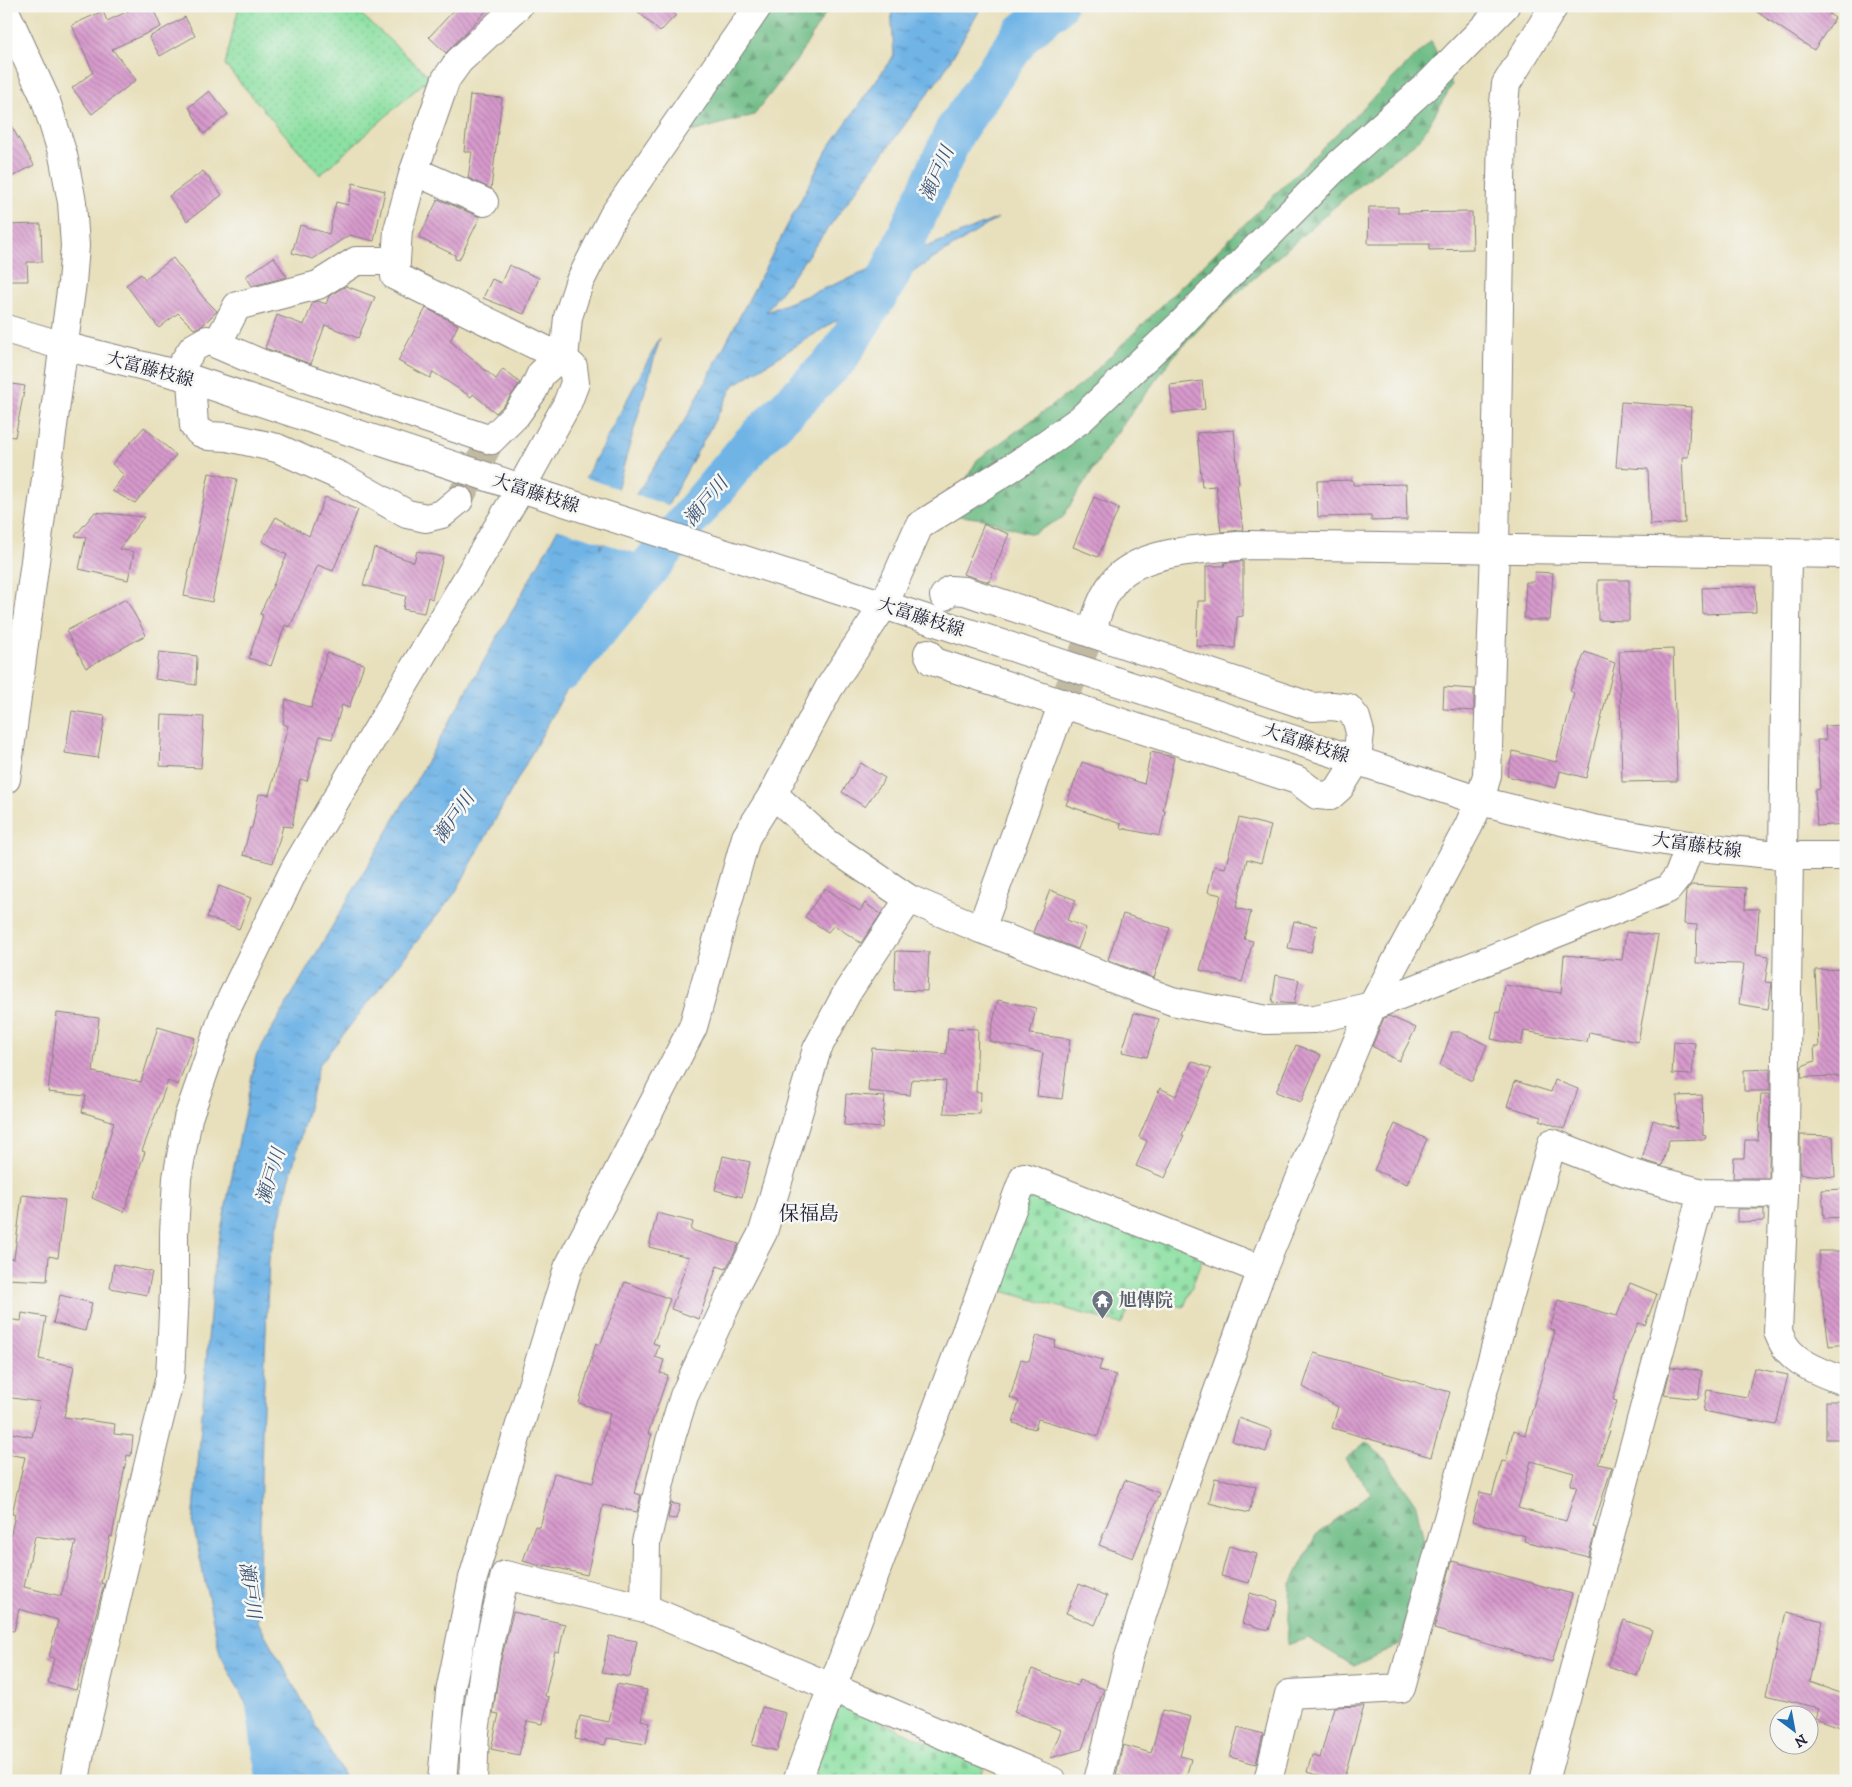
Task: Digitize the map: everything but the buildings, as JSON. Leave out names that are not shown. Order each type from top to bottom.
[{"type":"street","points":[[75,1781],[85,1728],[154,1437],[170,1378],[177,1178],[188,1118],[220,1024],[294,870],[531,491],[575,383],[573,368],[564,359],[395,276],[398,230],[414,171],[446,79],[459,61],[518,6]]},
{"type":"street","points":[[564,359],[568,316],[579,283],[613,216],[758,6]]},
{"type":"street","points":[[442,1781],[450,1692],[472,1578],[568,1268],[693,1027],[746,837],[774,794],[874,602],[919,526],[1022,461],[1081,419],[1180,325],[1338,165],[1431,82],[1505,6]]},
{"type":"street","points":[[1098,1781],[1128,1660],[1179,1498],[1262,1270],[1372,1006],[1468,827],[1480,801],[1487,775],[1495,549],[1502,122],[1506,84],[1554,6]]},
{"type":"street","points":[[6,13],[45,98],[63,155],[72,202],[75,246],[72,283],[6,779]]},
{"type":"street","points":[[414,171],[484,202]]},
{"type":"street","points":[[217,344],[237,306],[318,285],[356,261],[396,261]]},
{"type":"street","name":"大富藤枝線","points":[[6,329],[63,346],[184,377],[1480,801],[1594,830],[1690,845],[1786,856],[1846,856]]},
{"type":"street","points":[[459,500],[442,514],[426,518],[407,514],[340,476],[277,448],[228,437],[209,436],[199,432],[194,426],[184,377],[193,348],[207,340],[260,363],[491,440],[516,415],[533,391],[542,374],[551,365],[564,359]]},
{"type":"street","points":[[1091,633],[1103,598],[1116,578],[1133,566],[1160,555],[1248,545],[1846,554]]},
{"type":"street","points":[[1787,554],[1784,1194],[1778,1332],[1786,1348],[1798,1359],[1824,1374],[1846,1382]]},
{"type":"street","points":[[928,653],[932,660],[1297,780],[1317,795],[1330,796],[1340,787],[1357,760],[1360,732],[1356,718],[1348,708],[1332,706],[1312,707],[965,591],[950,590],[944,596]]},
{"type":"street","points":[[981,929],[1062,703]]},
{"type":"street","points":[[774,794],[827,843],[909,900],[1172,1001],[1266,1020],[1315,1019],[1372,1006],[1668,889],[1679,874],[1690,845]]},
{"type":"street","points":[[646,1608],[646,1542],[670,1441],[684,1396],[734,1288],[764,1232],[817,1049],[848,991],[909,900]]},
{"type":"street","points":[[1268,1781],[1289,1694],[1400,1688],[1552,1143],[1626,1172],[1702,1193],[1784,1194]]},
{"type":"street","points":[[796,1781],[1024,1177],[1262,1270]]},
{"type":"street","points":[[1544,1781],[1702,1193]]},
{"type":"street","points":[[473,1781],[474,1732],[484,1661],[505,1575],[646,1608],[832,1688],[997,1770],[1052,1781]]},
{"type":"green space","points":[[239,6],[352,6],[430,77],[320,175],[225,65]]},
{"type":"green space","points":[[769,6],[830,6],[796,61],[754,115],[691,132],[687,122]]},
{"type":"green space","points":[[1431,41],[1452,85],[1420,139],[1357,187],[1210,317],[1172,358],[1113,438],[1062,518],[1032,534],[983,519],[947,514],[977,460],[1083,383]]},
{"type":"green space","points":[[1030,1189],[1204,1255],[1184,1307],[1136,1297],[1121,1324],[995,1289]]},
{"type":"green space","points":[[1366,1442],[1385,1459],[1416,1505],[1426,1550],[1400,1645],[1354,1666],[1308,1638],[1287,1645],[1291,1584],[1316,1535],[1371,1493],[1345,1459]]},
{"type":"green space","points":[[840,1704],[984,1767],[979,1781],[811,1781]]},
{"type":"water","points":[[891,6],[982,6],[943,73],[766,312],[998,218],[734,385],[455,893],[319,1065],[269,1259],[262,1431],[258,1622],[347,1781],[286,1781],[220,1654],[193,1525],[214,1265],[256,1056],[377,850],[552,540],[660,338],[600,549],[687,417],[827,150],[894,55]]},
{"type":"pier","points":[[583,477],[619,489],[606,536],[634,494],[670,506],[642,555],[556,528]]},
{"type":"waterway","name":"瀬戸川","points":[[564,670],[749,447],[838,358],[888,278],[955,131],[1022,34],[1056,6]]},
{"type":"waterway","name":"瀬戸川","points":[[266,1701],[277,1781]]},
{"type":"tunnel","points":[[459,500],[491,440]]},
{"type":"tunnel","points":[[1063,703],[1091,633]]},
{"type":"place","name":"旭傳院","points":[[1103,1319]]},
{"type":"district","name":"保福島","points":[[809,1213]]}]
